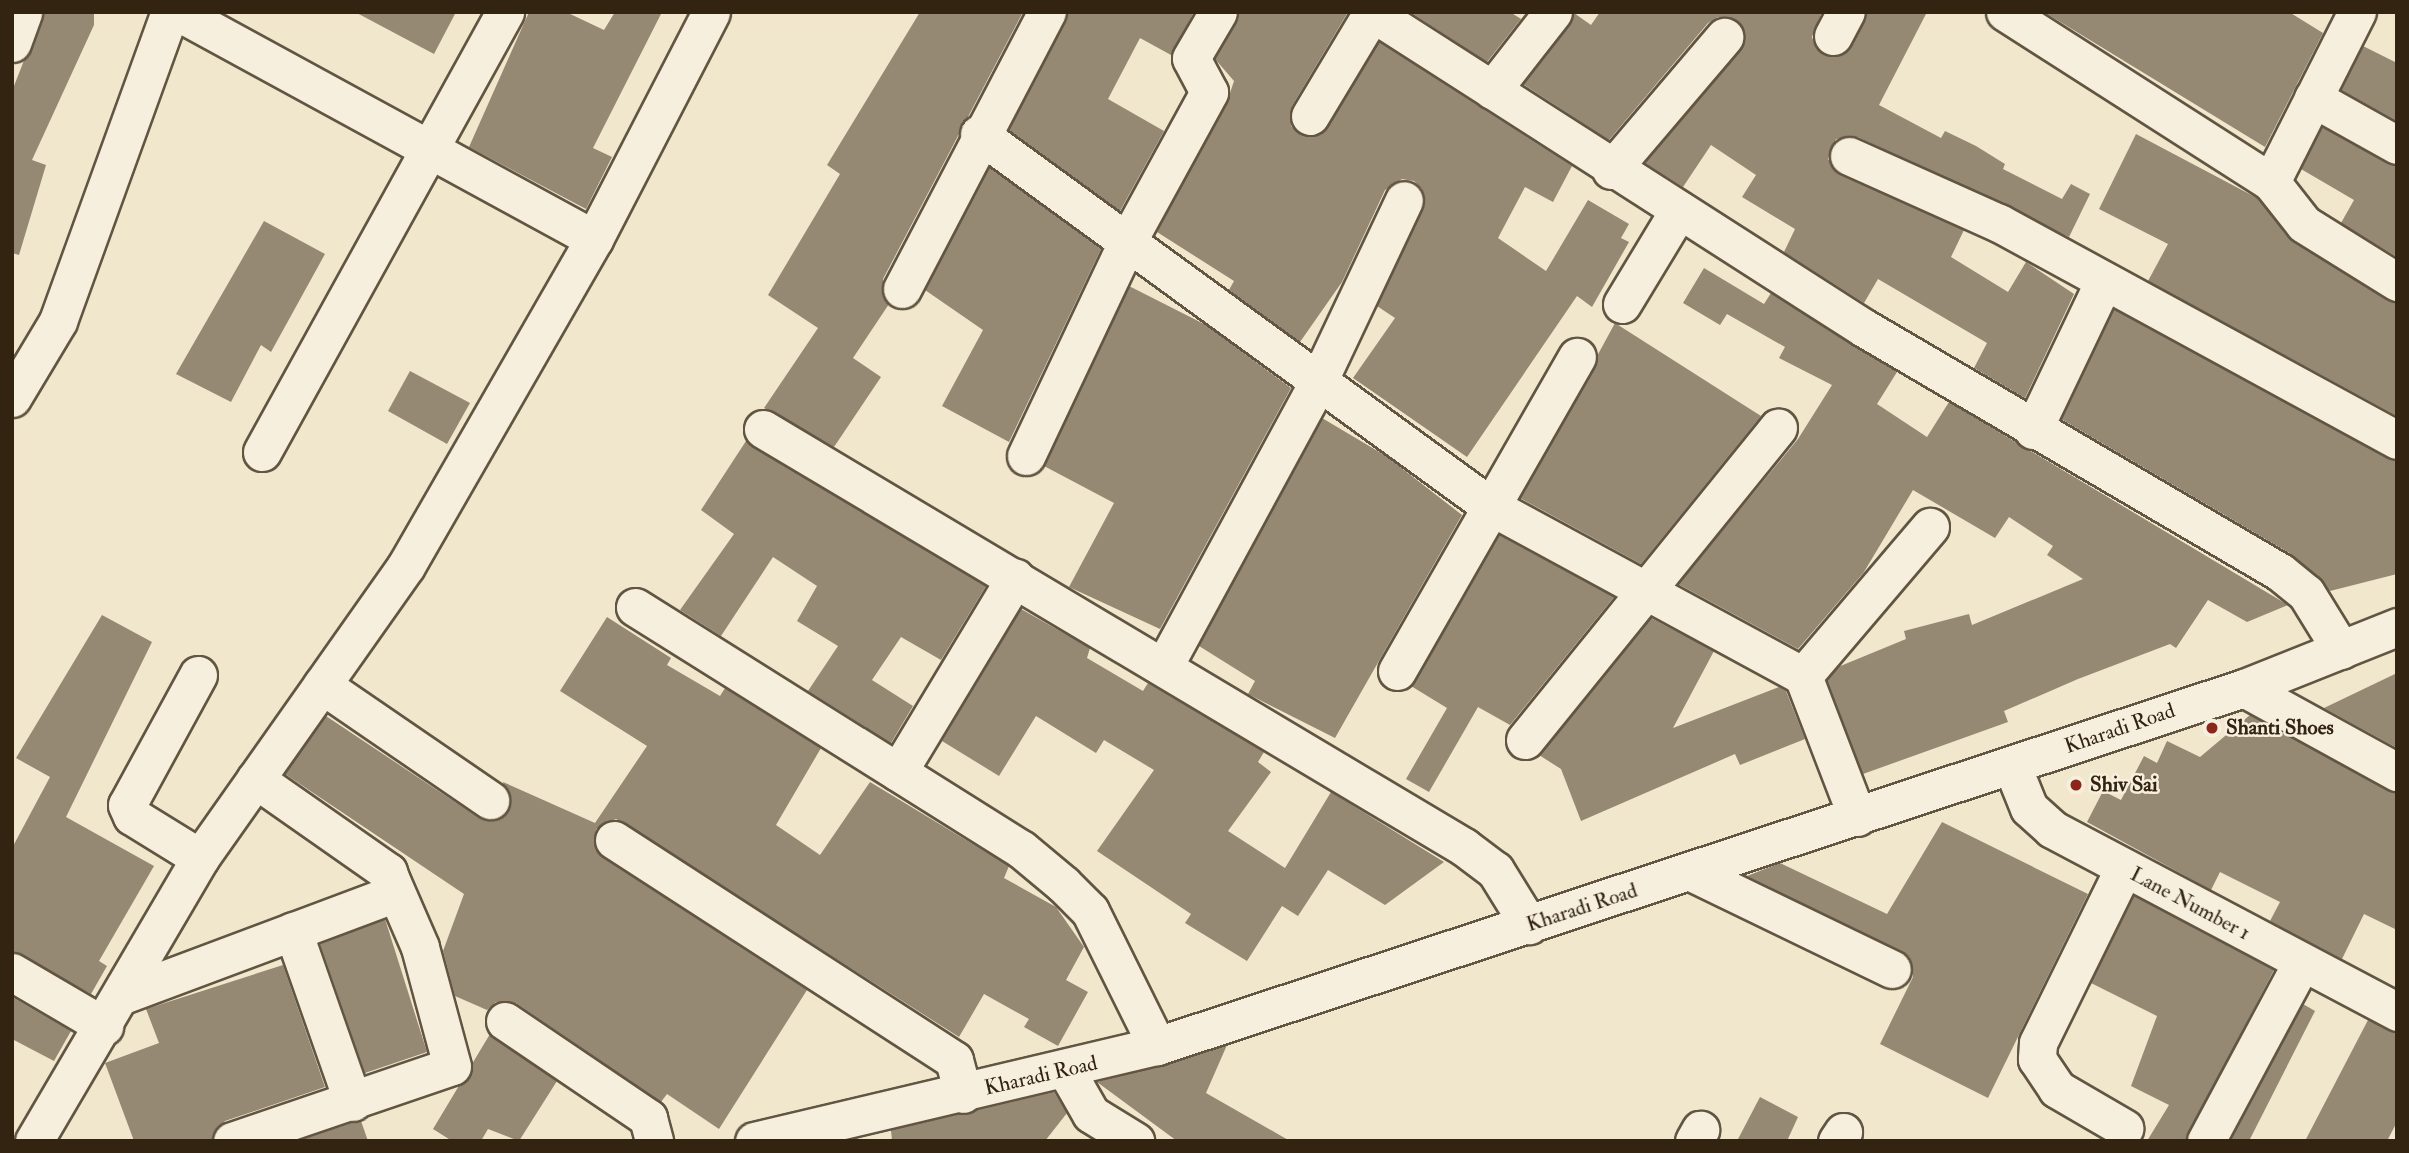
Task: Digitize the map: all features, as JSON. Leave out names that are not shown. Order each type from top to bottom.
[{"type":"street","points":[[12,43],[23,12]]},
{"type":"street","points":[[18,377],[58,321],[170,12]]},
{"type":"street","points":[[178,12],[594,239]]},
{"type":"street","points":[[262,452],[505,12]]},
{"type":"street","points":[[34,1141],[123,995],[200,858],[406,566],[594,239],[711,12]]},
{"type":"street","points":[[902,289],[979,134],[1047,12]]},
{"type":"street","points":[[1026,456],[1127,243],[1209,92],[1191,58],[1218,12]]},
{"type":"street","points":[[1492,90],[1553,12]]},
{"type":"street","points":[[2005,12],[2271,182],[2304,225],[2397,282]]},
{"type":"street","points":[[1310,116],[1372,13],[1611,170],[2033,429],[2280,572],[2306,593],[2341,650]]},
{"type":"street","points":[[2271,182],[2313,97],[2344,17]]},
{"type":"street","points":[[1611,170],[1724,37]]},
{"type":"street","points":[[2313,97],[2397,145]]},
{"type":"street","points":[[979,134],[1490,506],[1803,676],[1857,817]]},
{"type":"street","points":[[1849,156],[1930,187],[2397,440]]},
{"type":"street","points":[[1164,666],[1318,382],[1404,200]]},
{"type":"street","points":[[1622,304],[1679,210]]},
{"type":"street","points":[[2033,429],[2104,281]]},
{"type":"street","points":[[1397,671],[1577,357]]},
{"type":"street","points":[[763,429],[1464,847],[1494,870],[1529,926]]},
{"type":"street","points":[[1525,740],[1778,429]]},
{"type":"street","points":[[1803,676],[1930,527]]},
{"type":"street","points":[[898,772],[1015,578]]},
{"type":"street","points":[[635,607],[1021,849],[1081,902],[1157,1046]]},
{"type":"street","name":"Kharadi Road","points":[[754,1141],[1067,1072],[1157,1046],[1529,926],[2244,688],[2397,627]]},
{"type":"street","points":[[198,675],[127,805],[132,816],[200,858]]},
{"type":"street","points":[[322,685],[490,800]]},
{"type":"street","points":[[2244,688],[2397,772]]},
{"type":"street","name":"Lane Number 1","points":[[2012,766],[2029,808],[2052,829],[2301,964],[2397,1012]]},
{"type":"street","points":[[232,1141],[353,1102],[452,1066],[420,947],[390,878],[256,779]]},
{"type":"street","points":[[614,840],[954,1060],[964,1094]]},
{"type":"street","points":[[2123,868],[2038,1043],[2037,1059],[2057,1089],[2124,1128]]},
{"type":"street","points":[[1691,872],[1892,969]]},
{"type":"street","points":[[123,995],[385,897],[390,878]]},
{"type":"street","points":[[293,931],[353,1102]]},
{"type":"street","points":[[2206,1141],[2301,964]]},
{"type":"street","points":[[12,972],[104,1026]]},
{"type":"street","points":[[505,1021],[648,1118],[654,1141]]},
{"type":"street","points":[[1067,1072],[1091,1114],[1135,1141]]},
{"type":"building","points":[[43,12],[94,12],[94,25],[32,160],[46,165],[19,255],[12,253],[12,91]]},
{"type":"building","points":[[355,12],[456,12],[434,54]]},
{"type":"building","points":[[529,12],[566,12],[604,30],[615,12],[662,12],[593,148],[612,157],[586,209],[469,147]]},
{"type":"building","points":[[920,12],[1023,12],[883,279],[889,304],[853,358],[881,377],[834,447],[764,408],[818,328],[768,295],[840,174],[827,165]]},
{"type":"building","points":[[1068,12],[1194,12],[1171,55],[1140,38],[1108,99],[1164,131],[1120,211],[1009,130]]},
{"type":"building","points":[[1239,12],[1348,12],[1292,106],[1291,126],[1300,134],[1320,135],[1328,127],[1379,42],[1572,166],[1553,202],[1525,187],[1498,238],[1546,271],[1588,200],[1629,224],[1621,238],[1629,242],[1592,307],[1577,296],[1467,457],[1353,378],[1395,318],[1377,306],[1423,208],[1422,189],[1414,181],[1402,179],[1385,190],[1342,282],[1300,342],[1229,290],[1234,281],[1157,232],[1227,102],[1234,81],[1215,59]]},
{"type":"building","points":[[1410,12],[1510,12],[1521,19],[1487,62]]},
{"type":"building","points":[[1600,12],[1822,12],[1812,37],[1816,48],[1833,57],[1851,47],[1867,12],[1927,12],[1879,105],[1941,138],[1945,131],[1976,146],[2005,164],[2003,169],[2062,199],[2071,184],[2090,194],[2069,237],[1858,137],[1836,139],[1828,159],[1840,175],[1964,230],[1951,257],[2008,292],[2026,262],[2074,294],[2025,398],[1974,368],[1987,343],[1878,279],[1864,303],[1784,252],[1795,229],[1742,197],[1756,175],[1711,145],[1683,187],[1645,163],[1740,51],[1744,31],[1737,21],[1718,17],[1708,23],[1609,140],[1523,84],[1574,13],[1591,25]]},
{"type":"building","points":[[2044,12],[2289,12],[2323,33],[2265,147]]},
{"type":"building","points":[[2363,46],[2397,63],[2397,121],[2341,90]]},
{"type":"building","points":[[2322,127],[2397,166],[2397,257],[2341,223],[2354,200],[2301,169]]},
{"type":"building","points":[[2136,134],[2257,198],[2293,242],[2397,303],[2397,416],[2148,281],[2168,244],[2099,209]]},
{"type":"building","points":[[989,167],[1101,249],[1009,442],[942,406],[983,330],[925,290]]},
{"type":"building","points":[[264,221],[325,254],[271,352],[261,345],[231,402],[176,374]]},
{"type":"building","points":[[1704,268],[1764,304],[1771,293],[1897,372],[1877,404],[1927,437],[1949,402],[2288,605],[2247,622],[2208,600],[2176,648],[2170,644],[2078,679],[2004,711],[2008,722],[1863,774],[1827,680],[1838,667],[1906,639],[1904,631],[1969,614],[1972,625],[2083,579],[2047,555],[2053,546],[2009,517],[1995,538],[1913,490],[1864,572],[1798,649],[1678,584],[1798,439],[1832,385],[1779,358],[1785,347],[1727,314],[1720,325],[1683,303]]},
{"type":"building","points":[[1129,286],[1206,325],[1291,388],[1160,629],[1069,587],[1114,503],[1044,466]]},
{"type":"building","points":[[2114,309],[2397,461],[2397,574],[2330,591],[2291,554],[2061,419]]},
{"type":"building","points":[[1615,323],[1761,416],[1641,564],[1520,498]]},
{"type":"building","points":[[410,371],[470,403],[447,444],[388,411]]},
{"type":"building","points":[[1322,418],[1386,456],[1462,515],[1335,738],[1248,694],[1255,681],[1199,646]]},
{"type":"building","points":[[746,441],[986,586],[941,660],[901,637],[872,680],[913,706],[891,743],[808,691],[838,646],[797,621],[817,586],[773,557],[721,636],[680,610],[734,534],[701,510]]},
{"type":"building","points":[[1499,535],[1614,597],[1510,725],[1478,707],[1429,792],[1406,779],[1447,708],[1411,686]]},
{"type":"building","points":[[1021,609],[1090,648],[1087,658],[1143,691],[1148,683],[1264,752],[1258,762],[1271,772],[1228,831],[1285,868],[1331,792],[1444,862],[1385,905],[1328,870],[1298,916],[1282,906],[1247,961],[1185,923],[1191,914],[1097,851],[1154,770],[1104,740],[1096,753],[1036,716],[999,776],[942,741]]},
{"type":"building","points":[[102,615],[152,642],[66,817],[154,866],[99,961],[107,966],[91,994],[12,951],[12,848],[50,777],[16,758]]},
{"type":"building","points":[[607,617],[671,658],[667,665],[720,696],[725,688],[821,748],[776,825],[820,855],[870,782],[1009,866],[1004,878],[1056,907],[1084,947],[1066,980],[1088,992],[1058,1046],[1024,1027],[1029,1019],[984,994],[959,1037],[616,819],[596,829],[595,849],[602,857],[807,990],[719,1129],[667,1094],[661,1102],[516,1003],[496,1002],[487,1010],[455,996],[443,951],[464,894],[285,774],[326,716],[479,818],[498,819],[508,811],[503,782],[595,823],[647,746],[560,691]]},
{"type":"building","points":[[1651,618],[1714,651],[1673,728],[1779,687],[1786,691],[1805,739],[1740,765],[1735,754],[1581,821],[1561,769],[1539,755]]},
{"type":"building","points":[[2397,673],[2397,748],[2324,708]]},
{"type":"building","points":[[2250,715],[2397,793],[2397,930],[2364,914],[2342,959],[2270,921],[2280,902],[2220,872],[2211,890],[2087,822],[2103,791],[2121,800],[2144,756],[2157,763],[2167,741],[2200,757]]},
{"type":"building","points":[[1942,822],[2088,894],[1988,1098],[1880,1044],[1913,977],[1909,957],[1747,876],[1780,863],[1887,914]]},
{"type":"building","points":[[2134,896],[2274,970],[2185,1141],[2147,1141],[2169,1105],[2131,1086],[2157,1016],[2091,983]]},
{"type":"building","points":[[385,919],[427,1052],[365,1073],[320,944]]},
{"type":"building","points":[[283,965],[325,1087],[225,1121],[212,1141],[134,1141],[105,1063],[159,1043],[146,1009]]},
{"type":"building","points":[[12,997],[71,1031],[54,1061],[12,1039]]},
{"type":"building","points":[[2303,1004],[2315,1011],[2249,1141],[2230,1141]]},
{"type":"building","points":[[2368,1020],[2397,1033],[2397,1122],[2387,1141],[2305,1141]]},
{"type":"building","points":[[490,1034],[557,1081],[519,1141],[488,1129],[481,1141],[452,1141],[433,1129]]},
{"type":"building","points":[[1227,1045],[1206,1093],[1290,1141],[1177,1141],[1097,1082]]},
{"type":"building","points":[[1054,1092],[1067,1113],[1045,1141],[892,1141],[891,1130]]},
{"type":"building","points":[[1760,1097],[1798,1117],[1787,1141],[1737,1141]]},
{"type":"building","points":[[361,1121],[368,1141],[298,1141],[351,1123]]},
{"type":"place","name":"Shanti Shoes","points":[[2212,728]]},
{"type":"place","name":"Shiv Sai","points":[[2076,785]]}]
